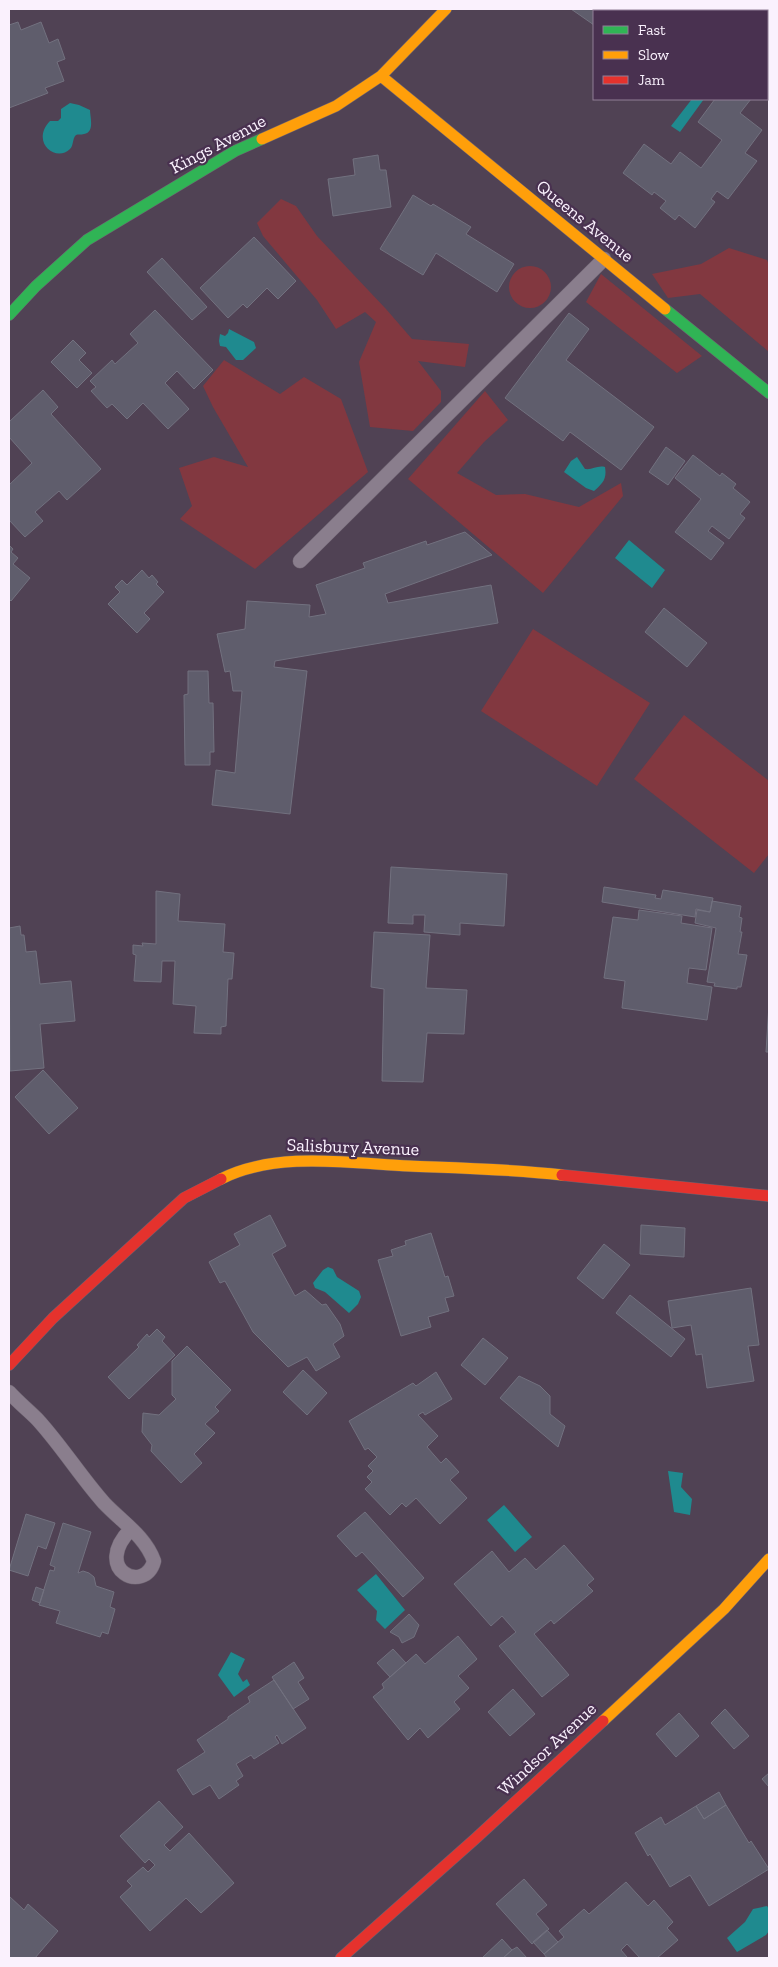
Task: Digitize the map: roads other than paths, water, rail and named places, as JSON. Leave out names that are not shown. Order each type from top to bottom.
[{"type":"street","name":"Kings Avenue","points":[[9,315],[36,286],[87,240],[235,151],[336,106],[380,76],[446,9]]},
{"type":"street","name":"Queens Avenue","points":[[380,76],[769,393]]},
{"type":"street","name":"Salisbury Avenue","points":[[9,1365],[53,1318],[184,1198],[231,1174],[254,1166],[278,1162],[318,1162],[526,1171],[769,1196]]},
{"type":"street","name":"Windsor Avenue","points":[[341,1958],[475,1839],[706,1626],[743,1589],[769,1559]]},
{"type":"lane","points":[[300,561],[604,259]]},
{"type":"lane","points":[[9,1392],[37,1419],[81,1477],[131,1529]]}]
